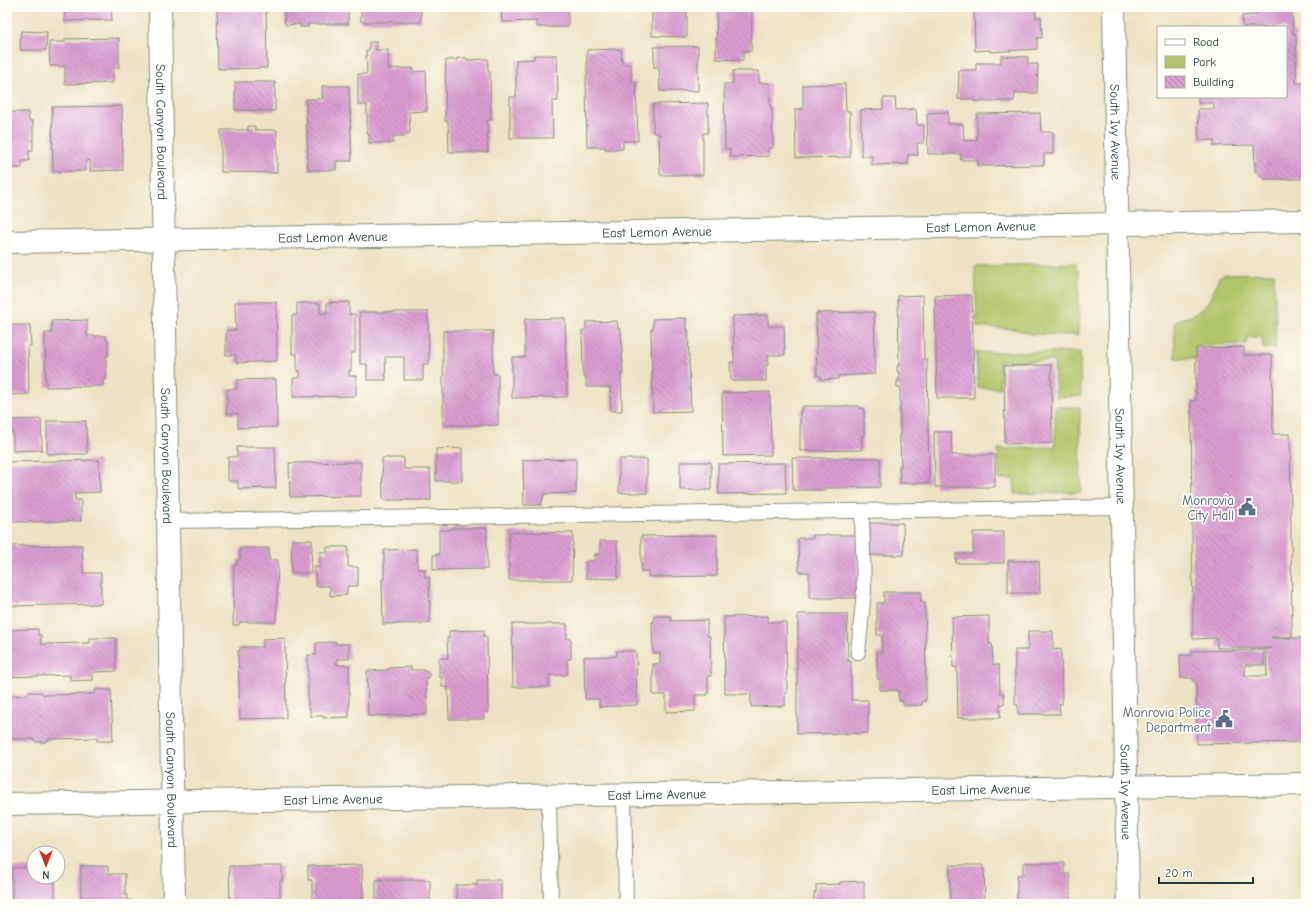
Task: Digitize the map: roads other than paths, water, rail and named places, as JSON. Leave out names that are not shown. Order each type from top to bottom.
[{"type":"street","name":"South Canyon Boulevard","points":[[160,7],[174,904]]},
{"type":"street","name":"South Ivy Avenue","points":[[1114,7],[1128,904]]},
{"type":"street","name":"East Lemon Avenue","points":[[7,242],[1306,221]]},
{"type":"street","name":"East Lime Avenue","points":[[7,804],[1306,784]]},
{"type":"lane","points":[[168,521],[1121,507]]},
{"type":"lane","points":[[858,652],[864,592],[862,511]]},
{"type":"lane","points":[[624,795],[626,904]]},
{"type":"lane","points":[[549,796],[551,904]]},
{"type":"place","name":"Monrovia City Hall","points":[[1247,507]]},
{"type":"place","name":"Monrovia Police Department","points":[[1224,719]]}]
